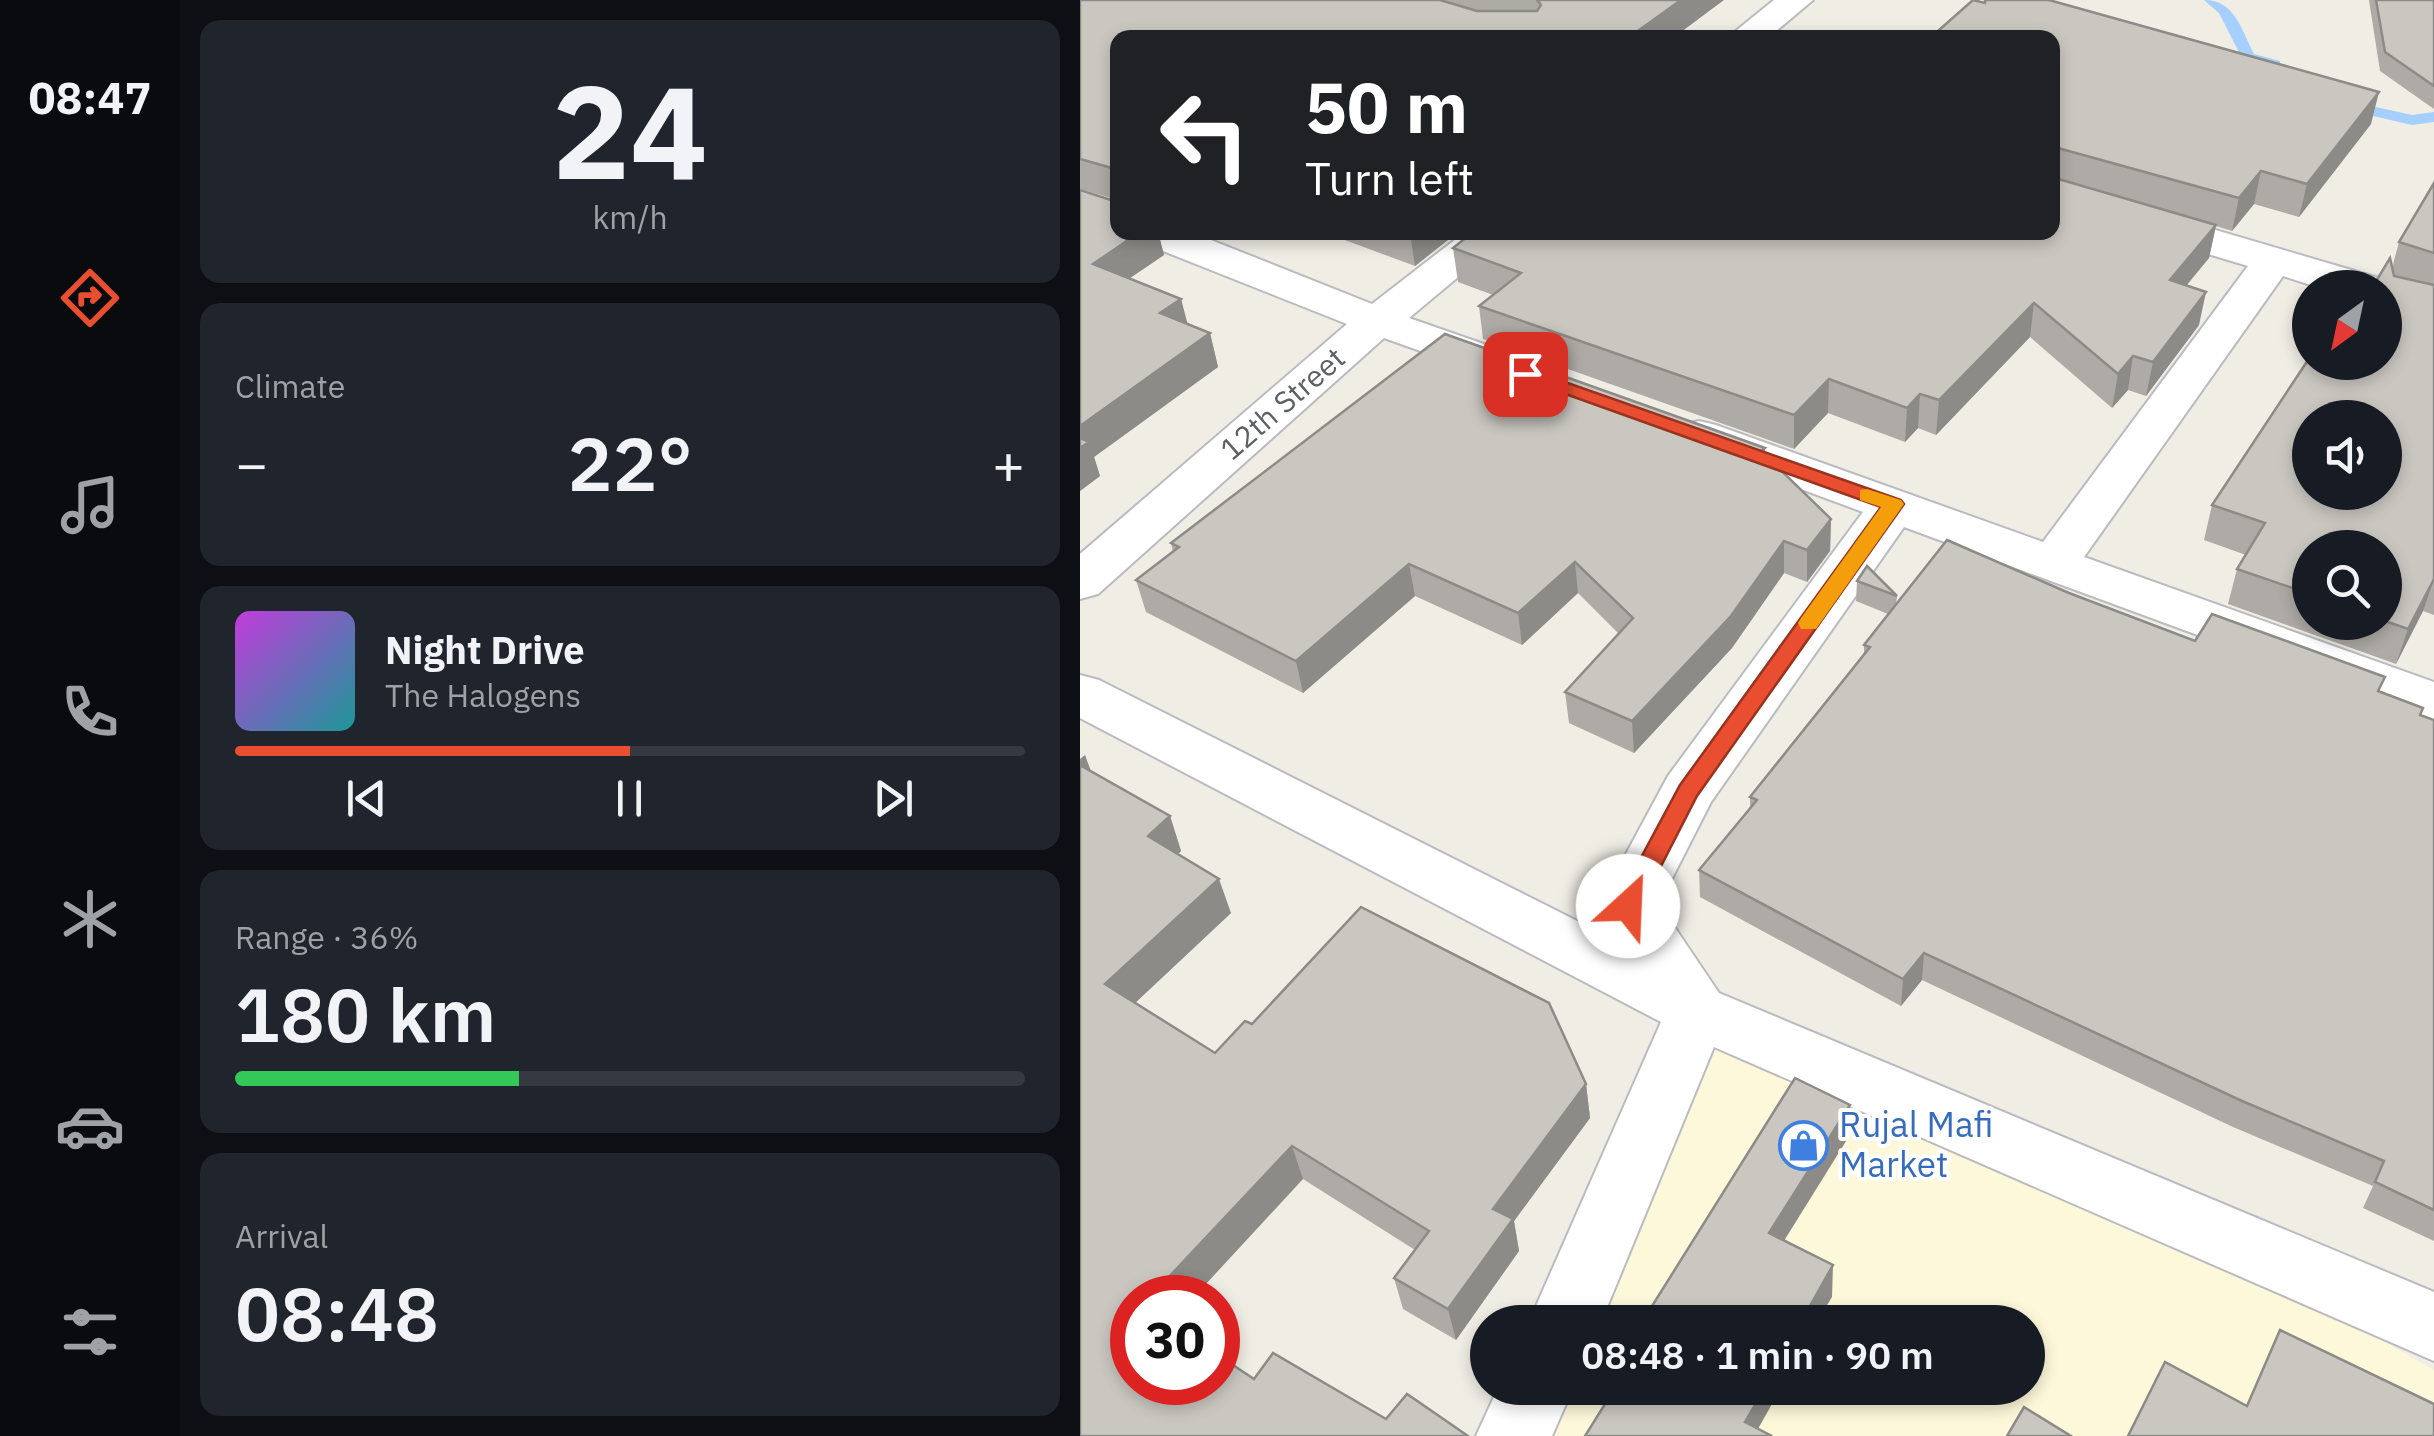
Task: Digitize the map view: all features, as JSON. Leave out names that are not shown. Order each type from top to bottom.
[{"type":"street","points":[[1756,30],[1796,0]]},
{"type":"street","points":[[2060,196],[2305,270]]},
{"type":"street","points":[[1174,240],[1378,321],[1544,380]]},
{"type":"street","name":"12th Street","points":[[1080,582],[1378,321],[1482,240]]},
{"type":"street","points":[[2052,564],[2273,261]]},
{"type":"street","points":[[1654,420],[2434,703]]},
{"type":"street","points":[[1697,1011],[1628,906],[1688,791],[1894,504]]},
{"type":"street","points":[[1080,694],[1697,1011],[2434,1327]]},
{"type":"street","points":[[1571,1305],[1697,1011]]},
{"type":"street","points":[[1514,1436],[1528,1405]]},
{"type":"shaded area","name":"Rujal Mafi Market","points":[[1695,1037],[2229,1253],[2434,1370],[2434,1436],[1511,1436],[1525,1405],[2045,1405],[2045,1305],[1571,1305]]},
{"type":"building","points":[[1080,0],[1440,0],[1477,11],[1537,11],[1541,5],[1537,0],[1681,0],[1639,30],[1110,30],[1110,167],[1080,159]]},
{"type":"building","points":[[1973,0],[2049,0],[2379,92],[2307,184],[2261,171],[2239,198],[2060,149],[2060,30],[1939,30]]},
{"type":"building","points":[[2376,0],[2434,0],[2434,86],[2385,52]]},
{"type":"building","points":[[2060,179],[2216,225],[2170,280],[2206,292],[2153,362],[2133,356],[2118,374],[2034,303],[1939,400],[1920,394],[1907,408],[1829,379],[1794,415],[1479,306],[1521,273],[1453,248],[1463,240],[2060,240]]},
{"type":"building","points":[[2434,183],[2434,253],[2399,242]]},
{"type":"building","points":[[1080,190],[1110,200],[1110,240],[1128,240],[1093,264],[1181,299],[1160,313],[1210,333],[1080,426]]},
{"type":"building","points":[[2402,278],[2434,285],[2434,579],[2408,629],[2402,627],[2402,530],[2292,530],[2292,588],[2237,569],[2265,523],[2212,505],[2295,380],[2402,380]]},
{"type":"building","points":[[1445,334],[1765,448],[1761,451],[1831,519],[1807,550],[1784,541],[1731,616],[1632,721],[1565,692],[1633,618],[1575,562],[1518,613],[1409,564],[1296,661],[1136,580],[1179,547],[1171,543]]},
{"type":"building","points":[[1947,540],[2069,593],[2195,641],[2212,614],[2385,677],[2378,691],[2423,708],[2420,715],[2434,720],[2434,1210],[2375,1182],[2384,1161],[2242,1101],[1924,953],[1903,979],[1699,870],[1757,800],[1750,797],[1870,647],[1864,645]]},
{"type":"building","points":[[1867,566],[1897,596],[1857,581]]},
{"type":"building","points":[[1080,765],[1170,816],[1148,836],[1219,879],[1105,984],[1215,1053],[1245,1021],[1252,1024],[1361,907],[1549,1003],[1586,1084],[1493,1209],[1513,1219],[1448,1309],[1394,1278],[1429,1231],[1292,1146],[1171,1275],[1110,1275],[1110,1405],[1240,1405],[1240,1370],[1254,1379],[1273,1353],[1386,1419],[1407,1394],[1468,1436],[1080,1436]]},
{"type":"building","points":[[1795,1078],[1850,1105],[1769,1233],[1833,1265],[1811,1305],[1653,1305]]},
{"type":"building","points":[[2280,1330],[2434,1404],[2434,1436],[2128,1436],[2165,1362],[2247,1406]]},
{"type":"building","points":[[1604,1405],[1755,1405],[1745,1422],[1772,1436],[1585,1436]]},
{"type":"building","points":[[2024,1407],[2071,1436],[2007,1436]]},
{"type":"waterway","points":[[2211,0],[2225,11],[2248,57],[2275,64]]},
{"type":"waterway","points":[[2344,105],[2412,120],[2434,117]]},
{"type":"slow traffic","points":[[1809,623],[1894,504],[1867,495]]},
{"type":"place","name":"Rujal Mafi Market","points":[[1804,1145]]},
{"type":"route","points":[[1525,374],[1894,504],[1688,791],[1628,906]]}]
